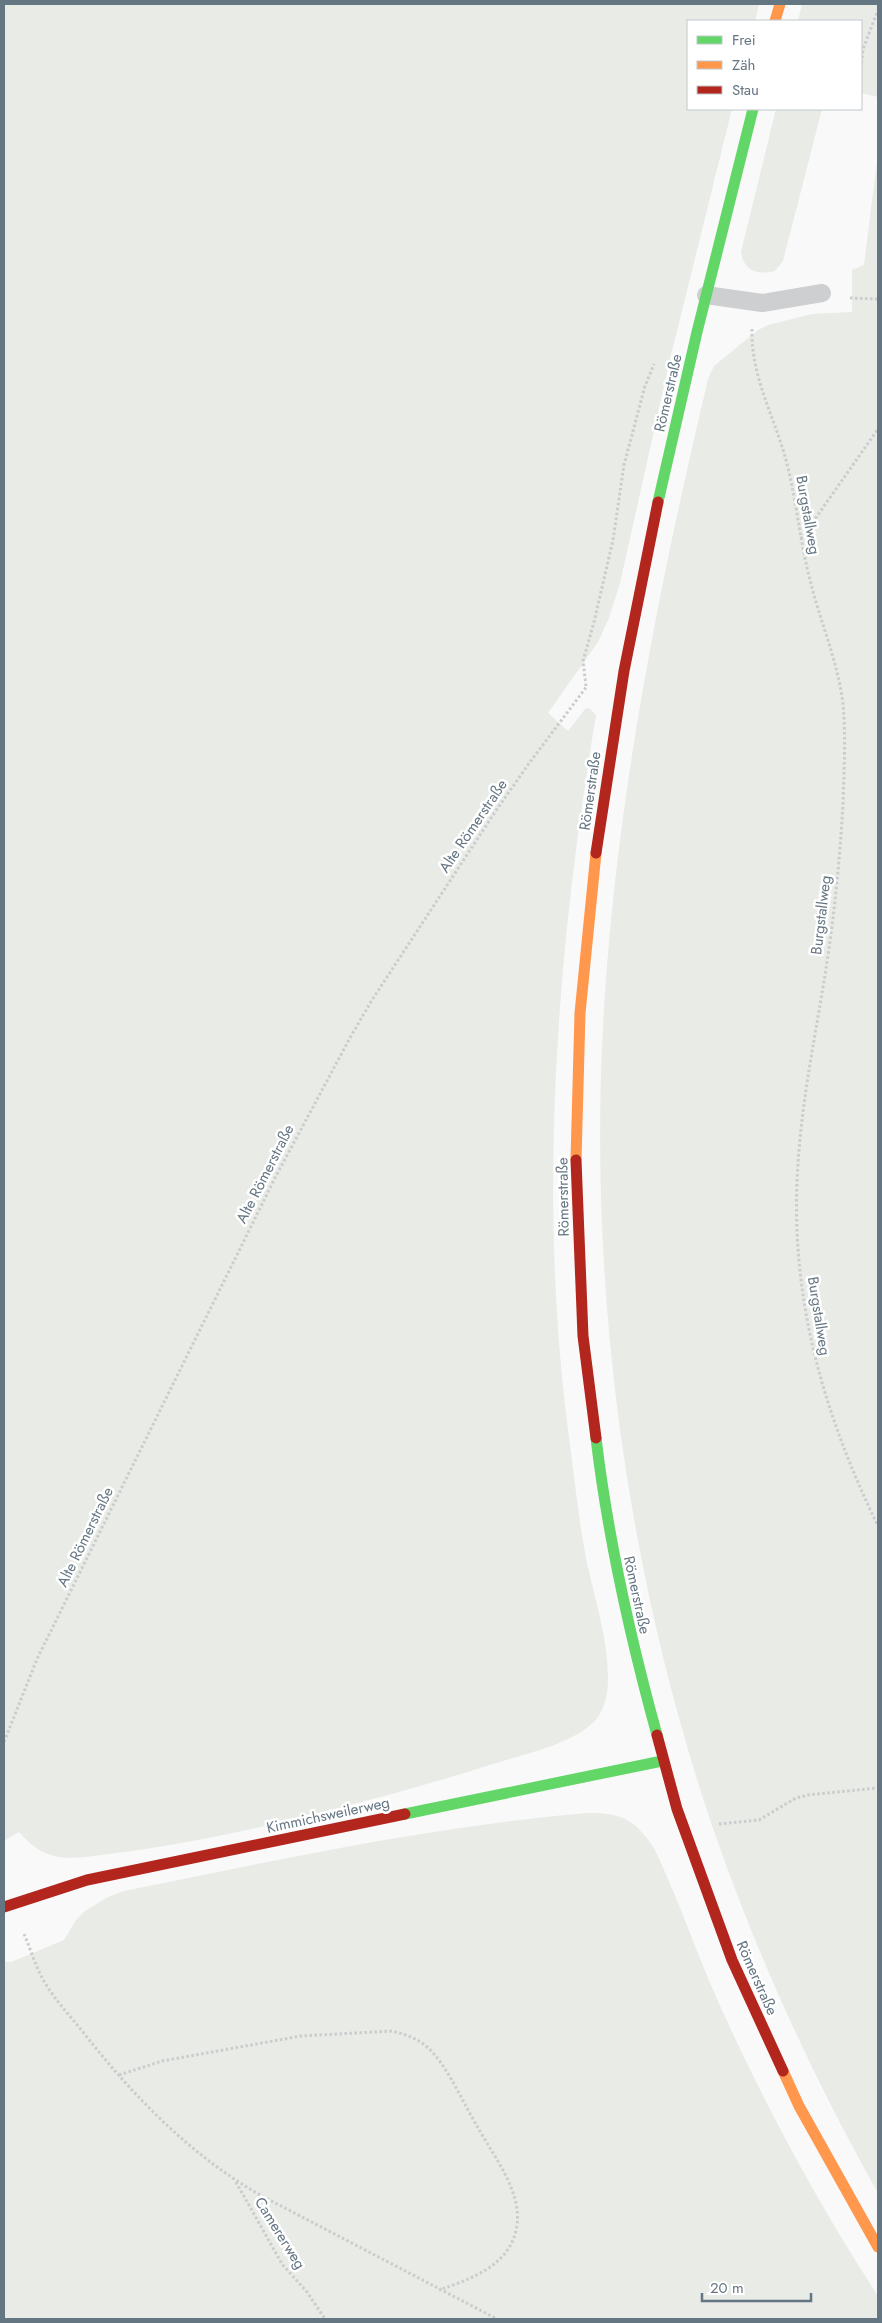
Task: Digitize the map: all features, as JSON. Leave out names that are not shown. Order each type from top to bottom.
[{"type":"street","points":[[775,20],[780,4]]},
{"type":"street","name":"Römerstraße","points":[[753,110],[706,296],[648,546],[624,670],[598,842],[581,1006],[577,1118],[578,1232],[587,1371],[601,1485],[624,1611],[662,1761],[683,1828],[718,1927],[752,2006],[835,2174],[878,2247]]},
{"type":"street","name":"Kimmichsweilerweg","points":[[7,1908],[87,1880],[662,1761]]},
{"type":"lane","points":[[706,296],[753,303],[772,302],[822,293]]},
{"type":"path","points":[[862,58],[863,49],[878,10]]},
{"type":"path","name":"Burgstallweg","points":[[753,303],[752,349],[756,373],[789,472],[809,578],[840,683],[845,738],[839,860],[826,971],[802,1117],[798,1157],[797,1198],[800,1261],[806,1315],[818,1374],[843,1448],[878,1526]]},
{"type":"path","points":[[801,539],[878,429]]},
{"type":"path","name":"Alte Römerstraße","points":[[4,1742],[36,1659],[300,1130],[368,1007],[505,798],[582,691],[591,682],[624,670]]},
{"type":"path","points":[[683,1828],[759,1820],[796,1798],[808,1795],[878,1788]]},
{"type":"path","points":[[7,1908],[47,1986],[119,2075],[195,2152],[236,2181],[438,2290],[496,2319]]},
{"type":"path","points":[[119,2075],[162,2061],[301,2036],[392,2030],[417,2040],[427,2047],[441,2064],[503,2172],[514,2196],[517,2209],[515,2235],[502,2256],[481,2273],[438,2290]]},
{"type":"path","name":"Camererweg","points":[[236,2181],[282,2264],[307,2292],[325,2319]]},
{"type":"shaded area","points":[[4,4],[759,4],[755,20],[687,20],[687,110],[732,110],[670,359],[620,583],[609,618],[598,642],[548,713],[568,731],[585,709],[589,708],[596,715],[570,896],[561,988],[553,1171],[555,1263],[560,1354],[581,1530],[606,1648],[608,1683],[603,1708],[590,1726],[551,1746],[408,1789],[260,1827],[146,1849],[72,1858],[58,1857],[41,1851],[29,1843],[19,1832],[4,1841]]},
{"type":"shaded area","points":[[802,4],[878,4],[878,97],[862,93],[862,20],[798,20]]},
{"type":"shaded area","points":[[776,110],[822,110],[783,261],[775,271],[758,272],[745,264],[741,252]]},
{"type":"shaded area","points":[[878,153],[878,2193],[810,2062],[750,1926],[715,1834],[684,1736],[658,1635],[636,1532],[620,1427],[608,1322],[602,1217],[600,1112],[604,1009],[610,929],[630,771],[657,613],[708,379],[714,366],[758,330],[768,325],[812,314],[852,312],[852,270],[864,265]]},
{"type":"shaded area","points":[[600,1813],[627,1820],[641,1831],[654,1848],[717,1999],[753,2076],[812,2188],[878,2296],[878,2319],[4,2319],[4,1962],[11,1962],[64,1940],[76,1920],[85,1911],[106,1898],[124,1891],[413,1835],[471,1826]]},
{"type":"traffic: fast","points":[[658,502],[697,332],[753,110]]},
{"type":"traffic: fast","points":[[596,1438],[613,1551],[657,1735]]},
{"type":"traffic: fast","points":[[405,1814],[662,1761]]},
{"type":"traffic: slow","points":[[775,20],[780,4]]},
{"type":"traffic: slow","points":[[576,1160],[580,1013],[596,853]]},
{"type":"traffic: slow","points":[[783,2071],[799,2106],[878,2247]]},
{"type":"traffic: jam","points":[[596,853],[624,671],[658,502]]},
{"type":"traffic: jam","points":[[576,1160],[583,1336],[596,1438]]},
{"type":"traffic: jam","points":[[657,1735],[677,1809],[732,1960],[783,2071]]},
{"type":"traffic: jam","points":[[4,1907],[87,1880],[405,1814]]}]
